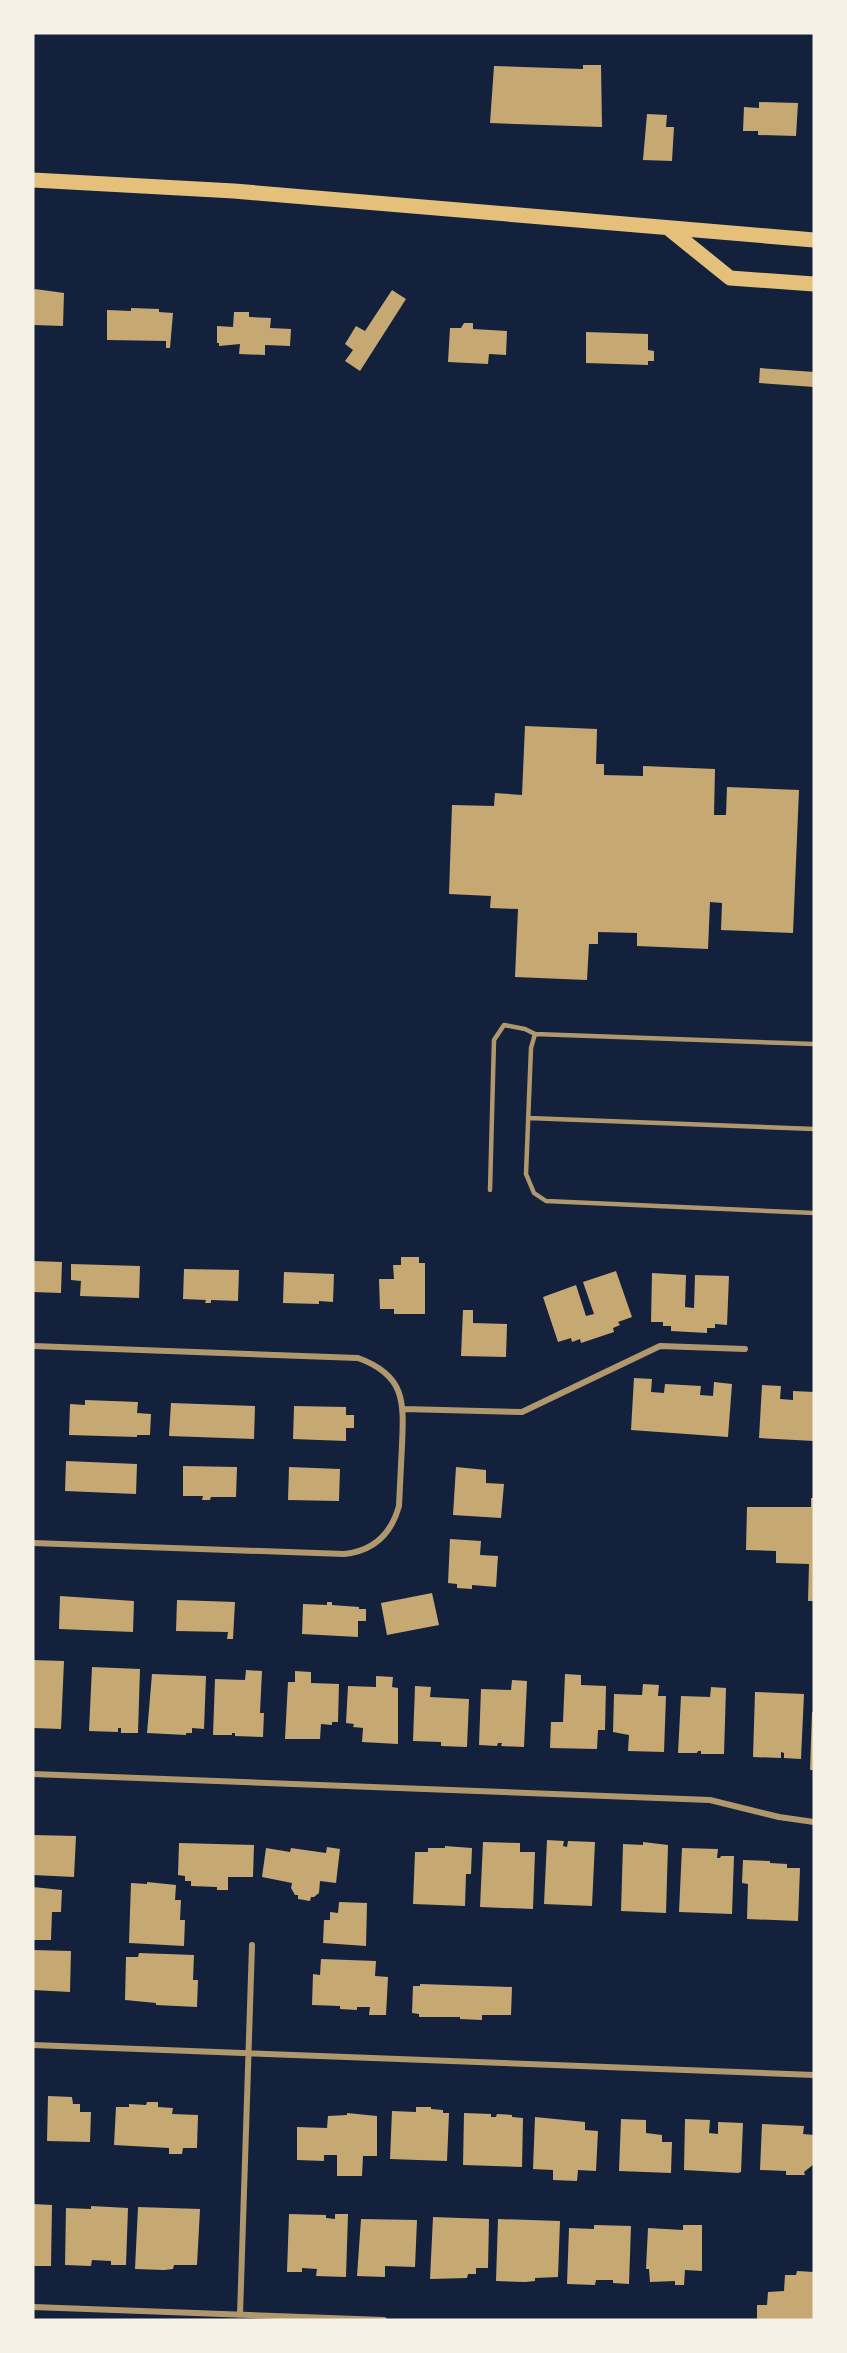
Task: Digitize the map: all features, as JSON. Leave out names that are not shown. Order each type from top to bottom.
[{"type":"main road","points":[[33,180],[234,192],[814,240]]},
{"type":"main road","points":[[668,228],[730,278],[814,284]]},
{"type":"street","points":[[33,1346],[358,1358],[371,1362],[391,1378],[404,1409],[399,1506],[388,1532],[368,1548],[344,1554],[33,1543]]},
{"type":"street","points":[[404,1409],[522,1412],[660,1346],[745,1349]]},
{"type":"street","points":[[33,1774],[710,1800],[779,1817],[814,1822]]},
{"type":"street","points":[[240,2315],[252,1945]]},
{"type":"street","points":[[33,2045],[814,2075]]},
{"type":"street","points":[[33,2307],[384,2320]]},
{"type":"lane","points":[[490,1190],[494,1040],[504,1025],[525,1029],[535,1034],[814,1044]]},
{"type":"lane","points":[[535,1034],[531,1048],[526,1174],[534,1193],[546,1201],[814,1213]]},
{"type":"lane","points":[[528,1118],[814,1129]]},
{"type":"building","points":[[583,65],[601,65],[602,127],[490,123],[494,66],[583,69]]},
{"type":"building","points":[[759,102],[798,103],[796,136],[758,135],[758,131],[743,131],[744,107],[759,108]]},
{"type":"building","points":[[647,114],[667,115],[666,127],[674,127],[672,161],[643,160]]},
{"type":"building","points":[[35,289],[64,293],[63,326],[33,325],[33,292]]},
{"type":"building","points":[[392,290],[406,299],[360,371],[345,361],[353,350],[345,344],[356,326],[365,331]]},
{"type":"building","points":[[131,308],[159,309],[159,312],[173,313],[170,348],[166,348],[166,341],[107,340],[107,310],[131,311]]},
{"type":"building","points":[[234,312],[249,312],[249,317],[271,318],[270,328],[291,329],[290,346],[265,345],[265,355],[239,354],[240,344],[219,346],[217,326],[233,327]]},
{"type":"building","points":[[464,323],[473,323],[473,329],[507,331],[506,355],[489,354],[488,364],[448,362],[450,328],[461,328]]},
{"type":"building","points":[[586,332],[648,334],[648,350],[654,351],[654,361],[648,361],[648,365],[586,363]]},
{"type":"building","points":[[760,368],[814,372],[814,387],[759,383]]},
{"type":"building","points":[[525,726],[597,729],[596,764],[604,764],[604,775],[643,776],[643,766],[715,769],[714,815],[726,815],[727,787],[799,790],[793,933],[721,930],[722,903],[710,902],[708,949],[637,946],[637,933],[598,932],[598,944],[589,944],[587,980],[515,977],[518,909],[490,908],[491,896],[449,894],[452,805],[494,806],[495,793],[522,795]]},
{"type":"building","points":[[401,1257],[419,1257],[419,1263],[425,1263],[425,1314],[394,1314],[394,1309],[380,1309],[379,1279],[394,1279],[393,1265],[401,1265]]},
{"type":"building","points":[[33,1261],[62,1262],[61,1293],[33,1292]]},
{"type":"building","points":[[71,1264],[140,1266],[139,1298],[80,1296],[81,1281],[71,1280]]},
{"type":"building","points":[[184,1269],[239,1270],[238,1301],[211,1300],[211,1303],[205,1303],[206,1300],[183,1299]]},
{"type":"building","points":[[616,1271],[632,1317],[618,1322],[620,1325],[613,1328],[614,1332],[581,1343],[580,1339],[572,1342],[571,1338],[558,1342],[543,1297],[576,1285],[586,1316],[594,1314],[583,1282]]},
{"type":"building","points":[[284,1272],[334,1274],[333,1302],[283,1303]]},
{"type":"building","points":[[652,1273],[686,1275],[685,1307],[694,1308],[695,1275],[729,1276],[727,1325],[715,1324],[715,1328],[707,1328],[707,1333],[671,1331],[671,1326],[663,1326],[663,1322],[651,1322]]},
{"type":"building","points":[[463,1310],[473,1310],[473,1323],[507,1324],[506,1357],[461,1356]]},
{"type":"building","points":[[634,1378],[652,1379],[651,1392],[664,1393],[665,1384],[701,1386],[700,1395],[713,1396],[714,1382],[732,1384],[728,1437],[631,1430]]},
{"type":"building","points":[[762,1385],[781,1386],[780,1399],[793,1400],[793,1391],[814,1392],[814,1441],[759,1438]]},
{"type":"building","points":[[85,1400],[138,1402],[137,1413],[151,1414],[150,1435],[137,1435],[137,1437],[69,1435],[70,1404],[85,1405]]},
{"type":"building","points":[[171,1403],[255,1406],[254,1439],[169,1436]]},
{"type":"building","points":[[294,1406],[346,1407],[346,1415],[354,1415],[354,1428],[346,1428],[346,1441],[293,1439]]},
{"type":"building","points":[[66,1461],[137,1464],[136,1494],[65,1491]]},
{"type":"building","points":[[183,1466],[237,1467],[236,1497],[211,1497],[210,1500],[202,1500],[203,1496],[183,1496]]},
{"type":"building","points":[[289,1467],[340,1469],[339,1501],[288,1500]]},
{"type":"building","points":[[456,1467],[486,1470],[486,1483],[504,1484],[501,1518],[453,1515]]},
{"type":"building","points":[[811,1498],[814,1498],[814,1601],[808,1601],[809,1564],[776,1563],[776,1551],[746,1550],[747,1507],[811,1507]]},
{"type":"building","points":[[450,1539],[481,1541],[480,1555],[498,1556],[496,1587],[472,1585],[472,1589],[457,1588],[457,1584],[448,1583]]},
{"type":"building","points":[[432,1593],[439,1625],[387,1635],[381,1603]]},
{"type":"building","points":[[60,1596],[134,1601],[133,1632],[59,1629]]},
{"type":"building","points":[[177,1600],[235,1602],[233,1639],[227,1639],[228,1632],[176,1631]]},
{"type":"building","points":[[327,1602],[332,1602],[332,1605],[366,1609],[366,1621],[358,1621],[358,1637],[302,1634],[303,1604],[327,1605]]},
{"type":"building","points":[[33,1660],[64,1661],[61,1729],[33,1728]]},
{"type":"building","points":[[92,1667],[140,1669],[138,1733],[121,1733],[121,1728],[118,1728],[118,1732],[89,1731]]},
{"type":"building","points":[[246,1670],[262,1671],[260,1713],[264,1713],[263,1737],[235,1736],[235,1733],[213,1735],[215,1679],[245,1680]]},
{"type":"building","points":[[295,1671],[311,1672],[311,1683],[339,1684],[338,1722],[332,1722],[332,1725],[321,1724],[320,1739],[285,1739],[288,1682],[295,1682]]},
{"type":"building","points":[[152,1674],[206,1676],[204,1729],[192,1728],[192,1733],[186,1733],[186,1735],[147,1733]]},
{"type":"building","points":[[565,1674],[581,1675],[581,1685],[606,1686],[605,1730],[598,1730],[597,1749],[550,1748],[551,1722],[563,1722]]},
{"type":"building","points":[[376,1676],[393,1677],[392,1687],[398,1688],[398,1744],[362,1742],[363,1728],[353,1727],[354,1724],[346,1723],[348,1686],[376,1687]]},
{"type":"building","points":[[512,1680],[527,1681],[524,1747],[501,1746],[502,1743],[498,1743],[497,1746],[479,1745],[481,1689],[511,1690]]},
{"type":"building","points":[[643,1684],[659,1685],[658,1696],[666,1696],[664,1752],[628,1751],[629,1735],[613,1732],[614,1694],[642,1695]]},
{"type":"building","points":[[415,1686],[431,1687],[430,1697],[469,1699],[467,1747],[441,1746],[441,1742],[413,1741]]},
{"type":"building","points":[[711,1687],[726,1688],[724,1754],[701,1754],[701,1751],[678,1753],[681,1696],[710,1697]]},
{"type":"building","points":[[755,1692],[804,1694],[801,1759],[784,1758],[784,1753],[781,1752],[781,1758],[753,1757]]},
{"type":"building","points":[[812,1712],[814,1712],[814,1770],[810,1770]]},
{"type":"building","points":[[33,1835],[76,1836],[74,1877],[33,1875]]},
{"type":"building","points":[[547,1840],[564,1841],[563,1846],[567,1847],[568,1841],[595,1842],[592,1906],[544,1904]]},
{"type":"building","points":[[483,1842],[520,1843],[520,1852],[535,1852],[533,1909],[480,1907]]},
{"type":"building","points":[[643,1842],[668,1845],[666,1913],[621,1911],[623,1844],[643,1845]]},
{"type":"building","points":[[179,1843],[254,1845],[253,1877],[228,1877],[228,1890],[217,1890],[217,1887],[191,1886],[191,1881],[185,1881],[185,1876],[178,1875]]},
{"type":"building","points":[[445,1846],[472,1848],[471,1874],[466,1874],[465,1906],[413,1904],[415,1852],[428,1852],[428,1848],[445,1848]]},
{"type":"building","points":[[327,1847],[340,1849],[336,1883],[320,1881],[319,1893],[311,1897],[310,1901],[298,1899],[298,1895],[295,1895],[291,1888],[292,1883],[262,1877],[266,1848],[290,1852],[291,1848],[326,1853]]},
{"type":"building","points":[[682,1848],[718,1849],[717,1858],[734,1856],[732,1914],[679,1912]]},
{"type":"building","points":[[743,1860],[770,1861],[770,1863],[787,1864],[787,1868],[800,1868],[798,1921],[747,1919],[748,1884],[742,1883]]},
{"type":"building","points":[[147,1882],[176,1885],[175,1900],[181,1900],[180,1920],[185,1920],[184,1946],[129,1943],[131,1883],[147,1884]]},
{"type":"building","points":[[33,1887],[62,1890],[61,1912],[52,1912],[51,1940],[33,1940]]},
{"type":"building","points":[[339,1902],[367,1903],[366,1946],[323,1943],[324,1920],[330,1920],[330,1912],[338,1913]]},
{"type":"building","points":[[33,1950],[71,1951],[70,1992],[33,1990]]},
{"type":"building","points":[[139,1953],[194,1955],[193,1980],[198,1980],[197,2007],[156,2005],[156,2003],[125,2000],[126,1957],[138,1957]]},
{"type":"building","points":[[321,1959],[376,1961],[375,1976],[388,1977],[386,2015],[369,2015],[370,2007],[357,2007],[357,2010],[340,2009],[340,2006],[312,2005],[313,1974],[320,1975]]},
{"type":"building","points":[[420,1984],[512,1987],[511,2015],[482,2015],[482,2020],[460,2019],[460,2017],[419,2017],[419,2014],[412,2013],[413,1986],[420,1986]]},
{"type":"building","points":[[48,2096],[72,2097],[73,2104],[80,2104],[80,2112],[91,2112],[90,2142],[47,2141]]},
{"type":"building","points":[[147,2102],[158,2102],[158,2107],[173,2108],[172,2114],[198,2115],[197,2148],[183,2148],[182,2154],[169,2154],[169,2148],[114,2145],[116,2107],[129,2107],[129,2104],[146,2105]]},
{"type":"building","points":[[416,2107],[431,2107],[431,2109],[443,2110],[443,2113],[449,2113],[447,2161],[390,2159],[392,2111],[416,2112]]},
{"type":"building","points":[[347,2113],[377,2116],[377,2156],[363,2156],[362,2176],[337,2176],[337,2155],[324,2155],[324,2161],[297,2160],[297,2127],[327,2128],[328,2116],[347,2115]]},
{"type":"building","points":[[464,2113],[491,2114],[491,2117],[496,2117],[497,2114],[512,2115],[512,2117],[523,2118],[522,2167],[463,2165]]},
{"type":"building","points":[[535,2117],[585,2122],[585,2130],[598,2131],[596,2171],[578,2170],[577,2181],[553,2180],[553,2170],[533,2169]]},
{"type":"building","points":[[621,2119],[646,2120],[646,2133],[662,2135],[662,2142],[672,2142],[671,2173],[619,2171]]},
{"type":"building","points":[[685,2119],[710,2120],[709,2133],[718,2134],[718,2122],[743,2123],[741,2172],[684,2170]]},
{"type":"building","points":[[762,2124],[804,2126],[803,2134],[814,2135],[814,2164],[804,2172],[805,2175],[786,2175],[786,2171],[760,2170]]},
{"type":"building","points":[[33,2204],[52,2205],[51,2266],[33,2266]]},
{"type":"building","points":[[91,2206],[128,2208],[126,2265],[111,2265],[111,2261],[92,2260],[91,2266],[65,2265],[66,2208],[91,2209]]},
{"type":"building","points":[[138,2207],[200,2209],[197,2265],[174,2265],[173,2269],[164,2270],[135,2269]]},
{"type":"building","points":[[289,2214],[326,2215],[326,2218],[335,2219],[335,2214],[348,2214],[346,2277],[316,2276],[317,2269],[302,2268],[302,2272],[287,2272]]},
{"type":"building","points":[[433,2217],[489,2219],[488,2268],[476,2268],[476,2274],[468,2274],[467,2278],[430,2279]]},
{"type":"building","points":[[361,2219],[417,2220],[415,2267],[385,2266],[385,2277],[357,2276]]},
{"type":"building","points":[[498,2219],[560,2221],[558,2277],[535,2278],[535,2281],[525,2282],[496,2281]]},
{"type":"building","points":[[594,2225],[631,2226],[629,2284],[613,2283],[613,2280],[596,2280],[595,2285],[567,2284],[569,2228],[594,2229]]},
{"type":"building","points":[[683,2225],[702,2225],[702,2271],[685,2270],[684,2285],[675,2285],[675,2281],[650,2282],[649,2269],[646,2269],[648,2228],[683,2230]]},
{"type":"building","points":[[797,2271],[814,2272],[814,2320],[757,2320],[757,2305],[767,2305],[768,2292],[784,2291],[785,2275],[796,2275]]}]
